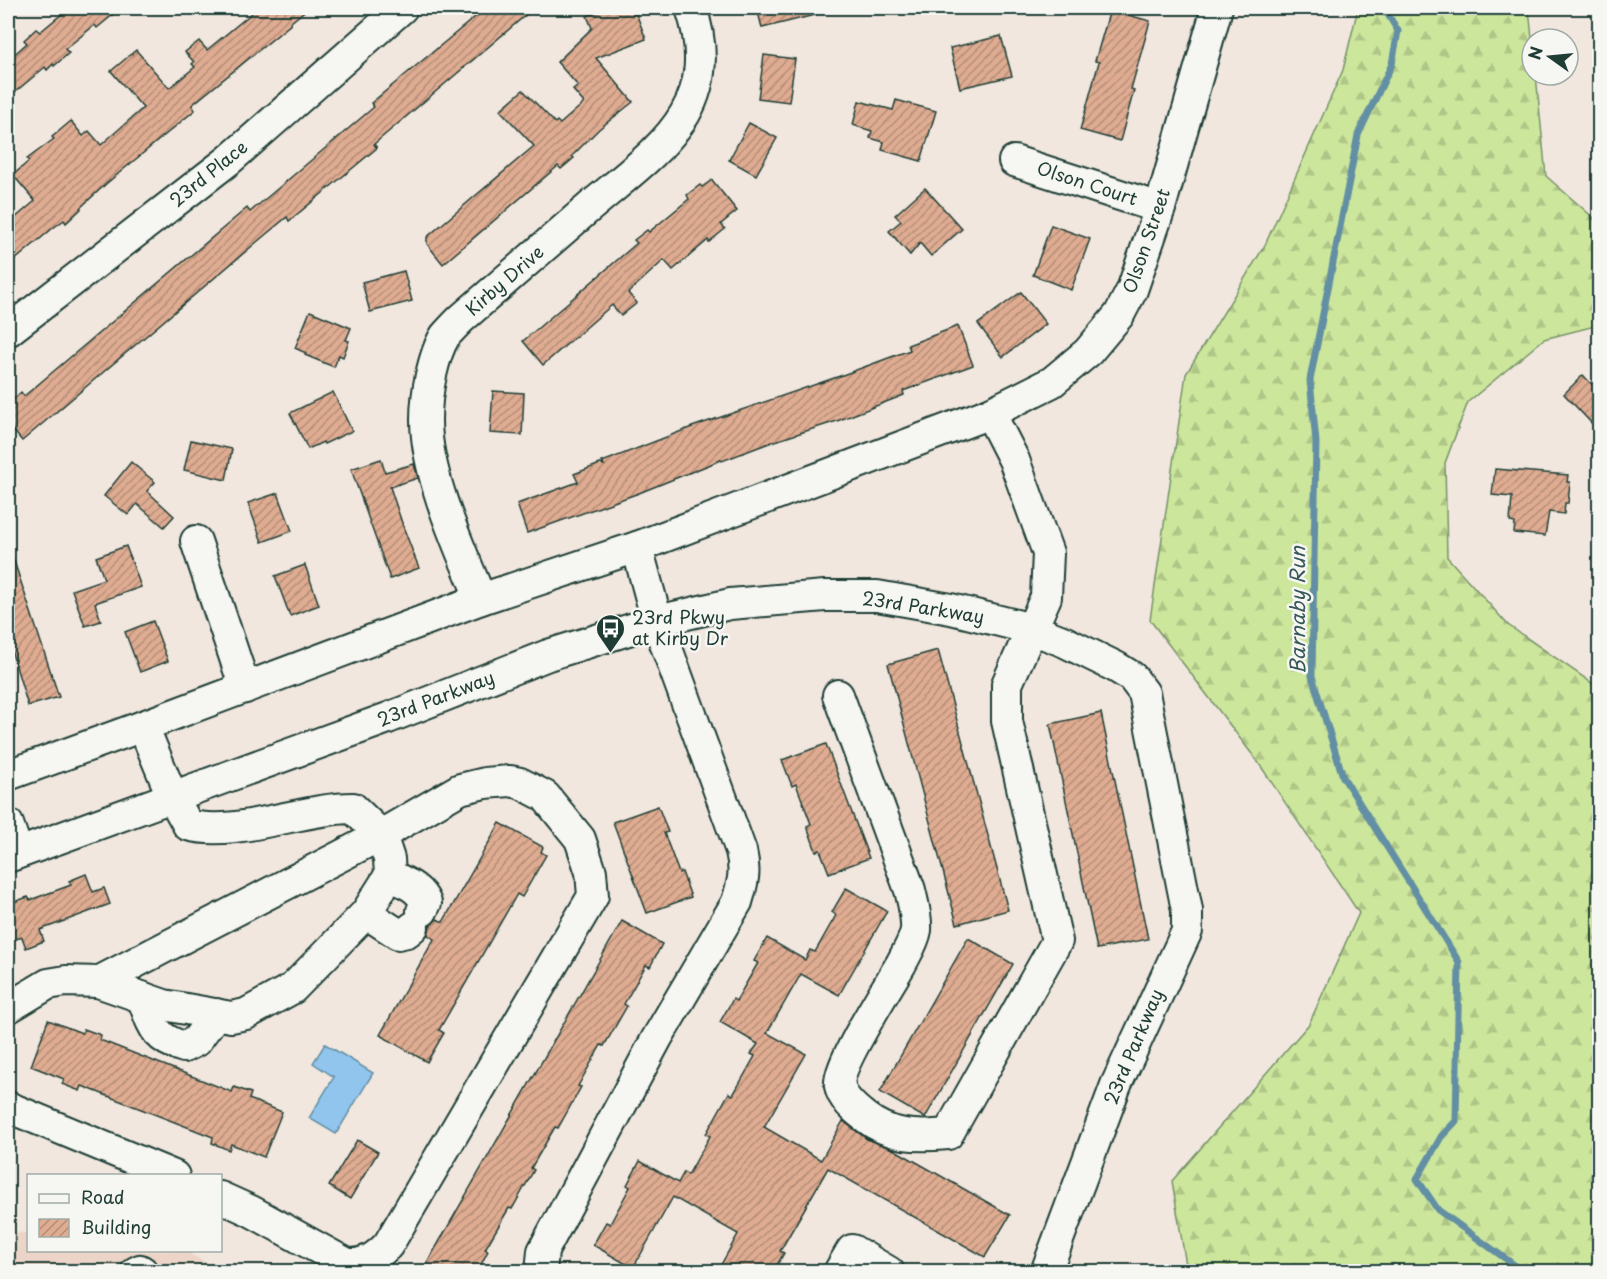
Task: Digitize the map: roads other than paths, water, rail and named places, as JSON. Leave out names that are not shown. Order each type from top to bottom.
[{"type":"street","name":"23rd Place","points":[[8,331],[229,160],[402,8]]},
{"type":"street","name":"Kirby Drive","points":[[481,599],[459,547],[435,477],[429,449],[426,420],[434,362],[445,336],[460,319],[602,197],[631,175],[660,149],[680,122],[694,94],[701,61],[698,29],[691,8]]},
{"type":"street","name":"Olson Street","points":[[990,413],[1052,382],[1088,352],[1119,315],[1132,290],[1160,208],[1217,8]]},
{"type":"street","name":"Olson Court","points":[[1014,160],[1160,208]]},
{"type":"street","points":[[8,775],[481,599],[637,547],[990,413],[1014,460],[1048,553],[1046,597],[1007,684],[1007,721],[1057,941],[948,1134],[905,1136],[872,1123],[843,1095],[839,1084],[849,1056],[908,951],[916,933],[916,918],[910,890],[838,695]]},
{"type":"street","points":[[195,541],[245,688]]},
{"type":"street","points":[[541,1272],[543,1251],[657,1038],[737,903],[745,867],[657,621],[637,547]]},
{"type":"street","name":"23rd Parkway","points":[[13,855],[388,718],[548,655],[657,621],[730,604],[825,596],[877,596],[951,609],[1032,629],[1116,667],[1132,677],[1144,693],[1187,910],[1187,931],[1116,1085],[1046,1272]]},
{"type":"street","points":[[8,1008],[48,984],[66,981],[98,982],[164,1005],[231,1017],[246,1014],[293,988],[366,913],[390,875],[389,859],[381,836],[353,808],[333,808],[237,826],[203,829],[188,825],[172,796],[143,726]]},
{"type":"street","points":[[98,982],[381,836],[460,789],[485,783],[510,781],[520,783],[545,795],[580,839],[591,872],[592,896],[388,1245],[375,1258],[360,1265],[347,1264],[251,1211],[222,1198]]},
{"type":"street","points":[[8,824],[13,855]]},
{"type":"street","points":[[366,913],[398,934],[407,932],[417,919],[426,903],[422,895],[416,889],[390,875]]},
{"type":"street","points":[[8,1107],[169,1174]]},
{"type":"street","points":[[839,1272],[852,1250],[889,1272]]},
{"type":"street","points":[[136,1272],[140,1270],[143,1272]]},
{"type":"water","points":[[325,1044],[373,1073],[336,1134],[309,1118],[334,1077],[313,1063]]},
{"type":"waterway","name":"Barnaby Run","points":[[1384,8],[1398,31],[1392,64],[1358,135],[1310,380],[1316,442],[1312,676],[1343,777],[1459,962],[1456,1121],[1441,1137],[1417,1179],[1438,1210],[1524,1272]]},
{"type":"place","name":"23rd Pkwy at Kirby Dr","points":[[611,654]]}]
